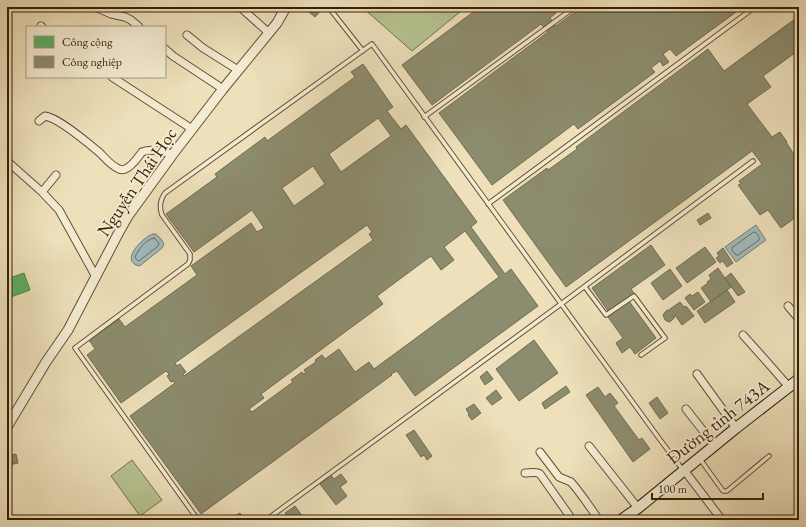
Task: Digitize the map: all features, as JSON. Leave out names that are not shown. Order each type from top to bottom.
[{"type":"main road","name":"Đường tỉnh 743A","points":[[621,520],[799,379]]},
{"type":"street","points":[[95,7],[111,14],[125,17],[138,26]]},
{"type":"street","points":[[240,7],[269,33]]},
{"type":"street","name":"Nguyễn Thái Học","points":[[8,423],[68,330],[128,216],[192,129],[277,23],[286,7]]},
{"type":"street","points":[[187,35],[203,48],[238,70]]},
{"type":"street","points":[[166,50],[223,89]]},
{"type":"street","points":[[114,78],[192,129]]},
{"type":"street","points":[[39,121],[45,116],[62,124],[93,147],[114,167],[123,170],[128,168],[142,152],[151,150],[173,154]]},
{"type":"street","points":[[7,161],[42,192],[58,210],[96,277]]},
{"type":"street","points":[[42,192],[56,174]]},
{"type":"street","points":[[788,306],[799,319]]},
{"type":"street","points":[[743,335],[789,388]]},
{"type":"street","points":[[696,374],[736,428]]},
{"type":"street","points":[[686,409],[715,446]]},
{"type":"street","points":[[589,446],[638,508]]},
{"type":"street","points":[[540,452],[559,477],[570,482],[576,488],[599,520]]},
{"type":"street","points":[[684,470],[722,520]]},
{"type":"street","points":[[525,474],[535,472],[540,474],[571,520]]},
{"type":"lane","points":[[424,117],[575,7]]},
{"type":"lane","points":[[488,204],[755,7]]},
{"type":"lane","points":[[330,9],[363,51]]},
{"type":"lane","points":[[198,520],[74,348],[188,264],[190,254],[160,211],[160,202],[163,196],[372,44],[684,470]]},
{"type":"lane","points":[[266,520],[585,287],[753,161]]},
{"type":"lane","points":[[585,287],[606,315],[634,296],[665,338],[641,355]]},
{"type":"lane","points":[[700,458],[722,491],[726,491],[769,456]]},
{"type":"lane","points":[[188,520],[194,514]]},
{"type":"green space","points":[[362,7],[466,7],[412,51]]},
{"type":"green space","points":[[132,460],[162,500],[140,516],[111,476]]},
{"type":"water","points":[[756,225],[766,240],[736,262],[725,247]]},
{"type":"water","points":[[153,234],[156,234],[161,239],[164,244],[162,248],[141,265],[139,266],[133,263],[131,259],[135,249],[139,244]]},
{"type":"building: Công cộng","points":[[24,273],[30,290],[8,298],[7,279]]},
{"type":"building: Công nghiệp","points":[[303,7],[324,7],[315,17]]},
{"type":"building: Công nghiệp","points":[[480,7],[551,7],[556,13],[550,18],[556,26],[582,7],[743,7],[676,56],[670,49],[663,54],[669,62],[663,66],[660,61],[651,68],[655,72],[578,129],[574,124],[492,185],[439,113],[548,32],[541,24],[432,105],[402,65]]},
{"type":"building: Công nghiệp","points":[[799,16],[799,50],[763,76],[771,87],[747,104],[772,137],[780,132],[793,153],[799,149],[799,215],[781,228],[768,210],[760,215],[738,185],[741,184],[739,181],[762,164],[752,151],[566,287],[503,200],[547,168],[548,170],[577,149],[576,147],[708,49],[724,71]]},
{"type":"building: Công nghiệp","points":[[363,64],[393,107],[387,111],[401,129],[406,125],[477,222],[471,227],[505,274],[511,269],[538,306],[415,396],[397,371],[391,374],[392,375],[201,514],[130,416],[175,383],[174,381],[171,382],[167,376],[169,374],[166,371],[121,403],[87,355],[95,349],[89,340],[119,319],[125,327],[197,275],[191,266],[251,223],[257,232],[264,228],[252,210],[194,252],[166,214],[217,177],[215,174],[265,137],[267,141],[355,77],[351,72]],"holes":[[[378,118],[391,136],[341,172],[329,154]],[[313,166],[325,184],[294,206],[282,188]],[[367,225],[372,232],[369,234],[373,240],[184,376],[183,374],[186,372],[180,364],[177,366],[175,363]],[[465,231],[499,277],[374,369],[369,362],[355,372],[339,349],[325,359],[322,355],[315,360],[316,362],[304,370],[306,373],[303,374],[302,372],[291,380],[293,382],[252,412],[249,409],[264,398],[261,394],[383,304],[377,296],[431,256],[441,270],[454,260],[444,247]]]},
{"type":"building: Công nghiệp","points":[[708,213],[711,218],[700,225],[697,220]]},
{"type":"building: Công nghiệp","points":[[651,245],[665,265],[631,289],[634,293],[608,311],[592,288]]},
{"type":"building: Công nghiệp","points":[[705,247],[716,262],[687,283],[676,268]]},
{"type":"building: Công nghiệp","points":[[723,248],[733,263],[727,267],[723,261],[720,263],[716,258],[719,256],[717,253]]},
{"type":"building: Công nghiệp","points":[[718,268],[731,287],[711,302],[701,288],[711,279],[709,275]]},
{"type":"building: Công nghiệp","points":[[670,269],[682,286],[663,300],[651,283]]},
{"type":"building: Công nghiệp","points":[[731,273],[745,292],[738,296],[725,278]]},
{"type":"building: Công nghiệp","points":[[727,290],[735,302],[705,323],[697,311]]},
{"type":"building: Công nghiệp","points":[[698,292],[705,302],[694,310],[685,298],[690,294],[692,296]]},
{"type":"building: Công nghiệp","points":[[629,301],[656,338],[635,354],[630,347],[622,353],[616,343],[623,338],[608,317]]},
{"type":"building: Công nghiệp","points":[[680,302],[684,307],[686,306],[694,316],[682,325],[675,315],[669,322],[665,320],[663,315],[665,312],[667,310],[671,310],[670,309]]},
{"type":"building: Công nghiệp","points":[[534,340],[558,373],[519,401],[496,369]]},
{"type":"building: Công nghiệp","points":[[487,371],[493,379],[485,385],[480,377]]},
{"type":"building: Công nghiệp","points":[[566,386],[570,392],[545,409],[542,403]]},
{"type":"building: Công nghiệp","points":[[598,387],[605,397],[610,393],[618,403],[614,406],[639,440],[642,438],[650,449],[633,462],[586,395]]},
{"type":"building: Công nghiệp","points":[[496,390],[502,398],[492,405],[486,398]]},
{"type":"building: Công nghiệp","points":[[657,397],[668,413],[660,419],[649,403]]},
{"type":"building: Công nghiệp","points":[[474,404],[481,413],[472,420],[466,409]]},
{"type":"building: Công nghiệp","points":[[414,430],[432,456],[427,460],[424,455],[421,457],[406,435]]},
{"type":"building: Công nghiệp","points":[[16,454],[18,463],[9,465],[7,456]]},
{"type":"building: Công nghiệp","points":[[341,474],[347,482],[340,487],[347,496],[336,505],[320,484],[331,475],[334,479]]},
{"type":"building: Công nghiệp","points":[[295,506],[305,520],[290,520],[285,513]]},
{"type":"building: Công nghiệp","points":[[240,513],[243,518],[240,520],[229,520]]}]
